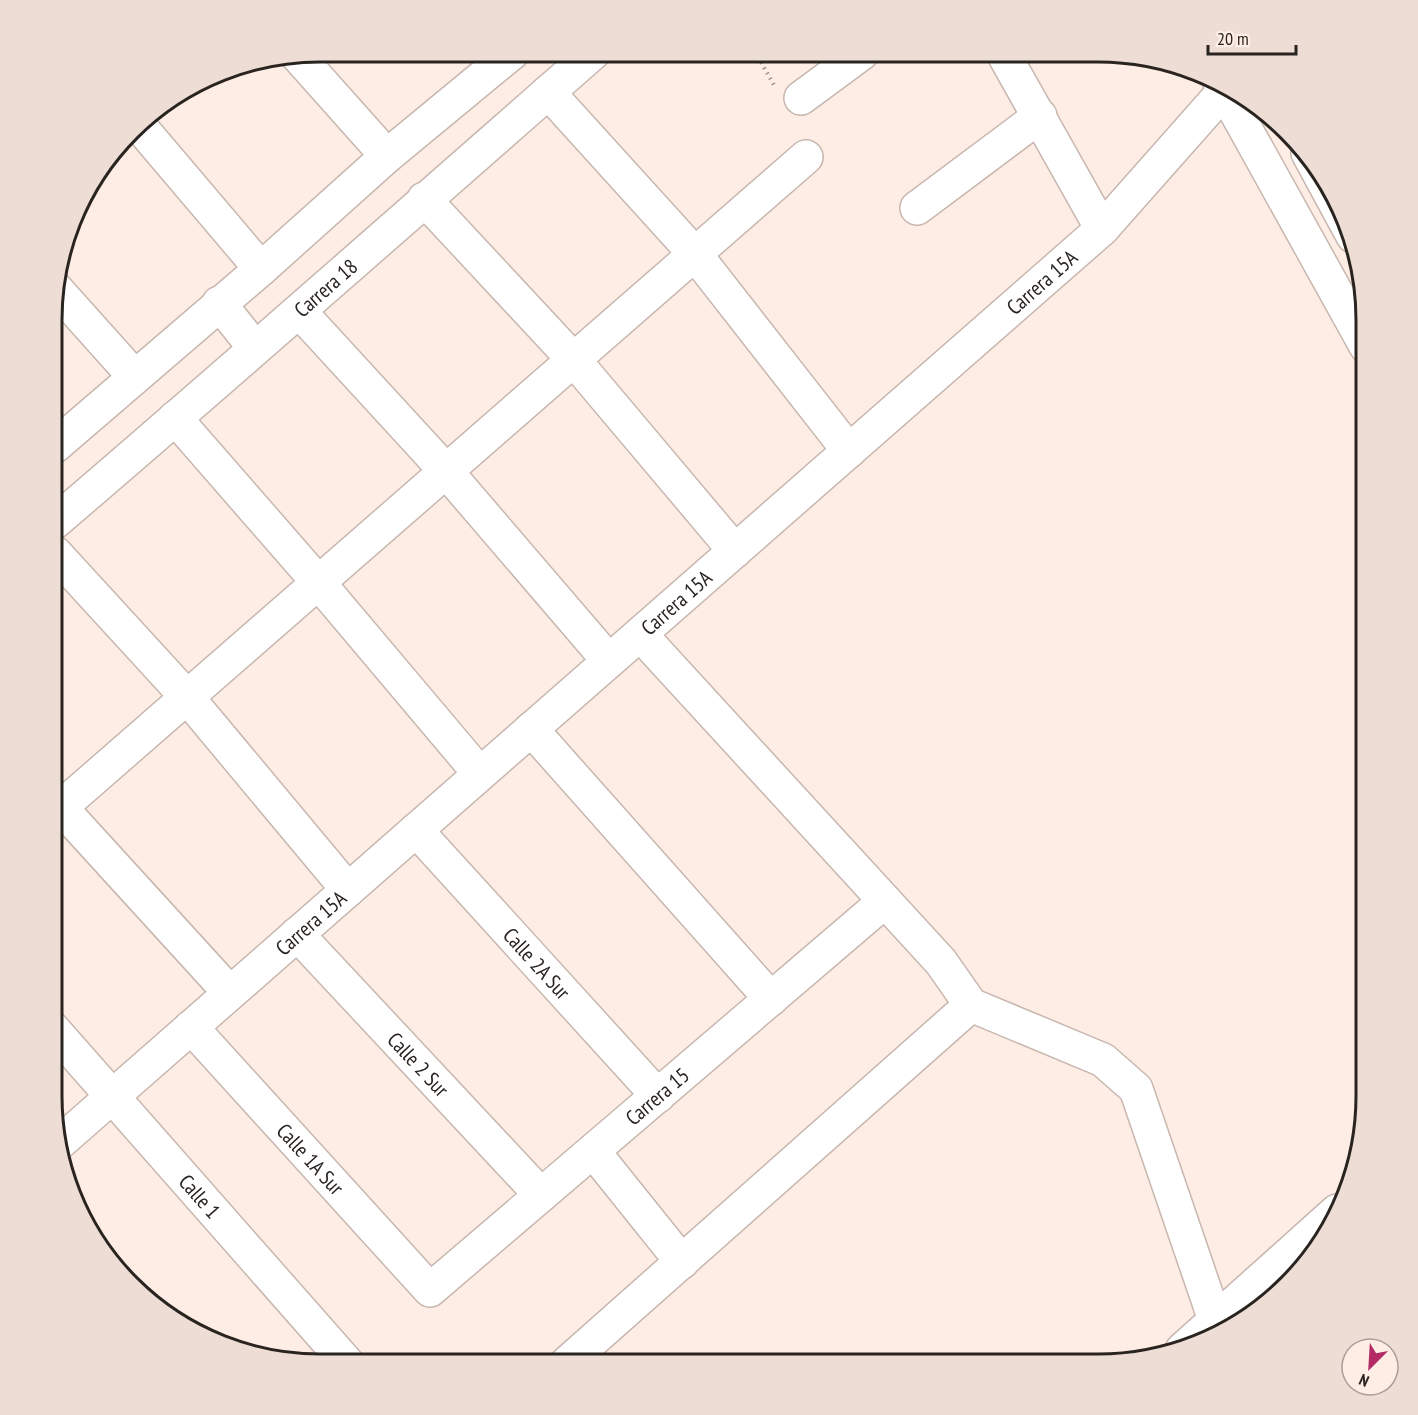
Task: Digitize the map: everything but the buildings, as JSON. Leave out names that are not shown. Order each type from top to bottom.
[{"type":"street","points":[[303,62],[387,156]]},
{"type":"street","points":[[62,440],[261,269],[387,156],[501,62]]},
{"type":"street","name":"Carrera 18","points":[[62,516],[582,62]]},
{"type":"street","points":[[801,98],[849,62]]},
{"type":"street","points":[[1008,62],[1102,229]]},
{"type":"street","points":[[548,92],[695,254],[849,451]]},
{"type":"street","name":"Carrera 15A","points":[[111,1097],[1102,229],[1220,92]]},
{"type":"street","points":[[1231,99],[1356,328]]},
{"type":"street","points":[[916,208],[1040,116]]},
{"type":"street","points":[[144,131],[261,269]]},
{"type":"street","points":[[62,802],[187,697],[806,157]]},
{"type":"street","points":[[424,199],[574,360],[735,551]]},
{"type":"street","points":[[1300,225],[1330,207]]},
{"type":"street","points":[[63,297],[134,376]]},
{"type":"street","points":[[219,303],[254,347]]},
{"type":"street","points":[[299,311],[446,471],[609,661]]},
{"type":"street","points":[[175,418],[318,582],[480,774]]},
{"type":"street","points":[[62,561],[187,697],[348,890]]},
{"type":"street","points":[[640,634],[941,962],[971,1005],[1103,1060],[1136,1089],[1218,1324]]},
{"type":"street","points":[[531,729],[771,999]]},
{"type":"street","points":[[62,813],[230,993]]},
{"type":"street","name":"Calle 2A Sur","points":[[416,830],[658,1096]]},
{"type":"street","name":"Carrera 15","points":[[430,1290],[885,901]]},
{"type":"street","name":"Calle 2 Sur","points":[[297,934],[541,1195]]},
{"type":"street","points":[[578,1354],[971,1005]]},
{"type":"street","name":"Calle 1A Sur","points":[[191,1027],[430,1290]]},
{"type":"street","name":"Calle 1","points":[[62,1040],[329,1354]]},
{"type":"street","points":[[65,1138],[111,1097]]},
{"type":"street","points":[[593,1151],[682,1262]]},
{"type":"street","points":[[1223,1321],[1320,1228]]}]
